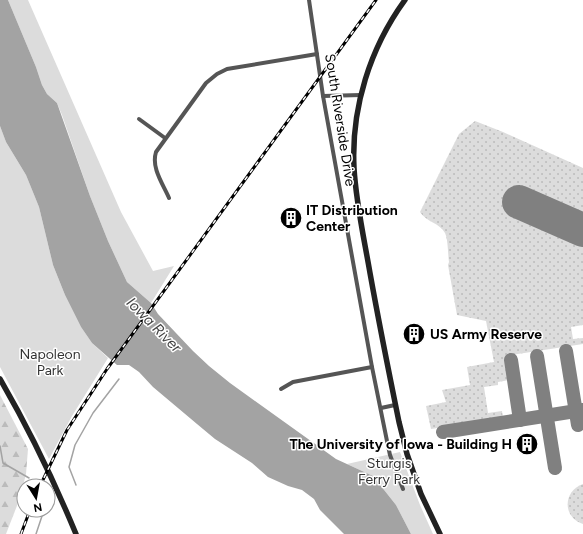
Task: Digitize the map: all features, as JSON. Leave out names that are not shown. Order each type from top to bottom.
[{"type":"main road","points":[[405,0],[390,23],[375,52],[361,95],[354,136],[355,184],[400,428],[421,494],[440,534]]},
{"type":"main road","points":[[0,379],[35,445],[76,534]]},
{"type":"street","name":"South Riverside Drive","points":[[309,0],[323,96],[372,367],[390,455],[403,489]]},
{"type":"street","points":[[169,198],[156,171],[154,161],[156,152],[204,85],[217,74],[227,70],[317,54]]},
{"type":"street","points":[[323,96],[361,95]]},
{"type":"street","points":[[139,119],[166,138]]},
{"type":"street","points":[[281,390],[293,382],[372,367]]},
{"type":"street","points":[[381,408],[395,405]]},
{"type":"green space","points":[[8,0],[28,0],[121,212],[153,271],[174,266],[151,303],[127,282],[108,241],[90,196],[57,103],[47,94],[42,85]]},
{"type":"green space","points":[[475,121],[583,168],[583,221],[514,191],[507,207],[583,240],[583,325],[571,327],[573,339],[583,338],[583,344],[505,356],[509,380],[498,382],[498,385],[484,387],[488,413],[502,411],[503,418],[431,429],[426,406],[446,402],[442,390],[470,385],[467,367],[494,362],[486,321],[457,315],[448,265],[448,247],[445,233],[440,227],[420,212],[459,134]]},
{"type":"green space","name":"Napoleon Park","points":[[0,126],[6,142],[26,175],[39,207],[53,265],[65,295],[81,327],[92,343],[108,358],[72,416],[49,459],[0,367]]},
{"type":"green space","points":[[0,395],[28,449],[25,478],[16,478],[16,508],[6,534],[0,534]]},
{"type":"green space","name":"Sturgis Ferry Park","points":[[400,452],[420,505],[433,534],[411,534],[396,505],[373,476],[347,464]]},
{"type":"green space","points":[[583,484],[583,524],[576,521],[571,516],[568,510],[568,504],[572,492],[576,487]]},
{"type":"water","name":"Iowa River","points":[[0,0],[8,0],[42,85],[47,94],[57,103],[90,196],[108,241],[127,282],[151,303],[158,314],[193,351],[230,383],[336,459],[373,476],[396,505],[411,534],[344,534],[320,510],[314,499],[302,490],[288,486],[268,477],[252,463],[215,439],[153,387],[139,372],[129,365],[117,365],[92,343],[81,327],[65,295],[53,265],[39,207],[26,175],[6,142],[0,126]]},
{"type":"waterway","points":[[76,485],[69,467],[75,445],[93,413],[119,379]]},
{"type":"waterway","points":[[0,446],[3,463],[29,478]]},
{"type":"waterway","points":[[36,534],[41,518]]},
{"type":"taxiway","points":[[579,229],[583,231]]},
{"type":"taxiway","points":[[566,351],[578,425]]},
{"type":"taxiway","points":[[537,356],[555,468]]},
{"type":"taxiway","points":[[511,360],[520,420]]},
{"type":"taxiway","points":[[443,432],[583,410]]},
{"type":"runway","points":[[519,202],[583,230]]},
{"type":"railway","points":[[44,478],[67,430],[107,369],[376,0]]},
{"type":"railway","points":[[21,534],[27,518]]},
{"type":"place","name":"IT Distribution Center","points":[[291,218]]},
{"type":"place","name":"US Army Reserve","points":[[414,334]]},
{"type":"place","name":"The University of Iowa - Building H","points":[[527,444]]}]
